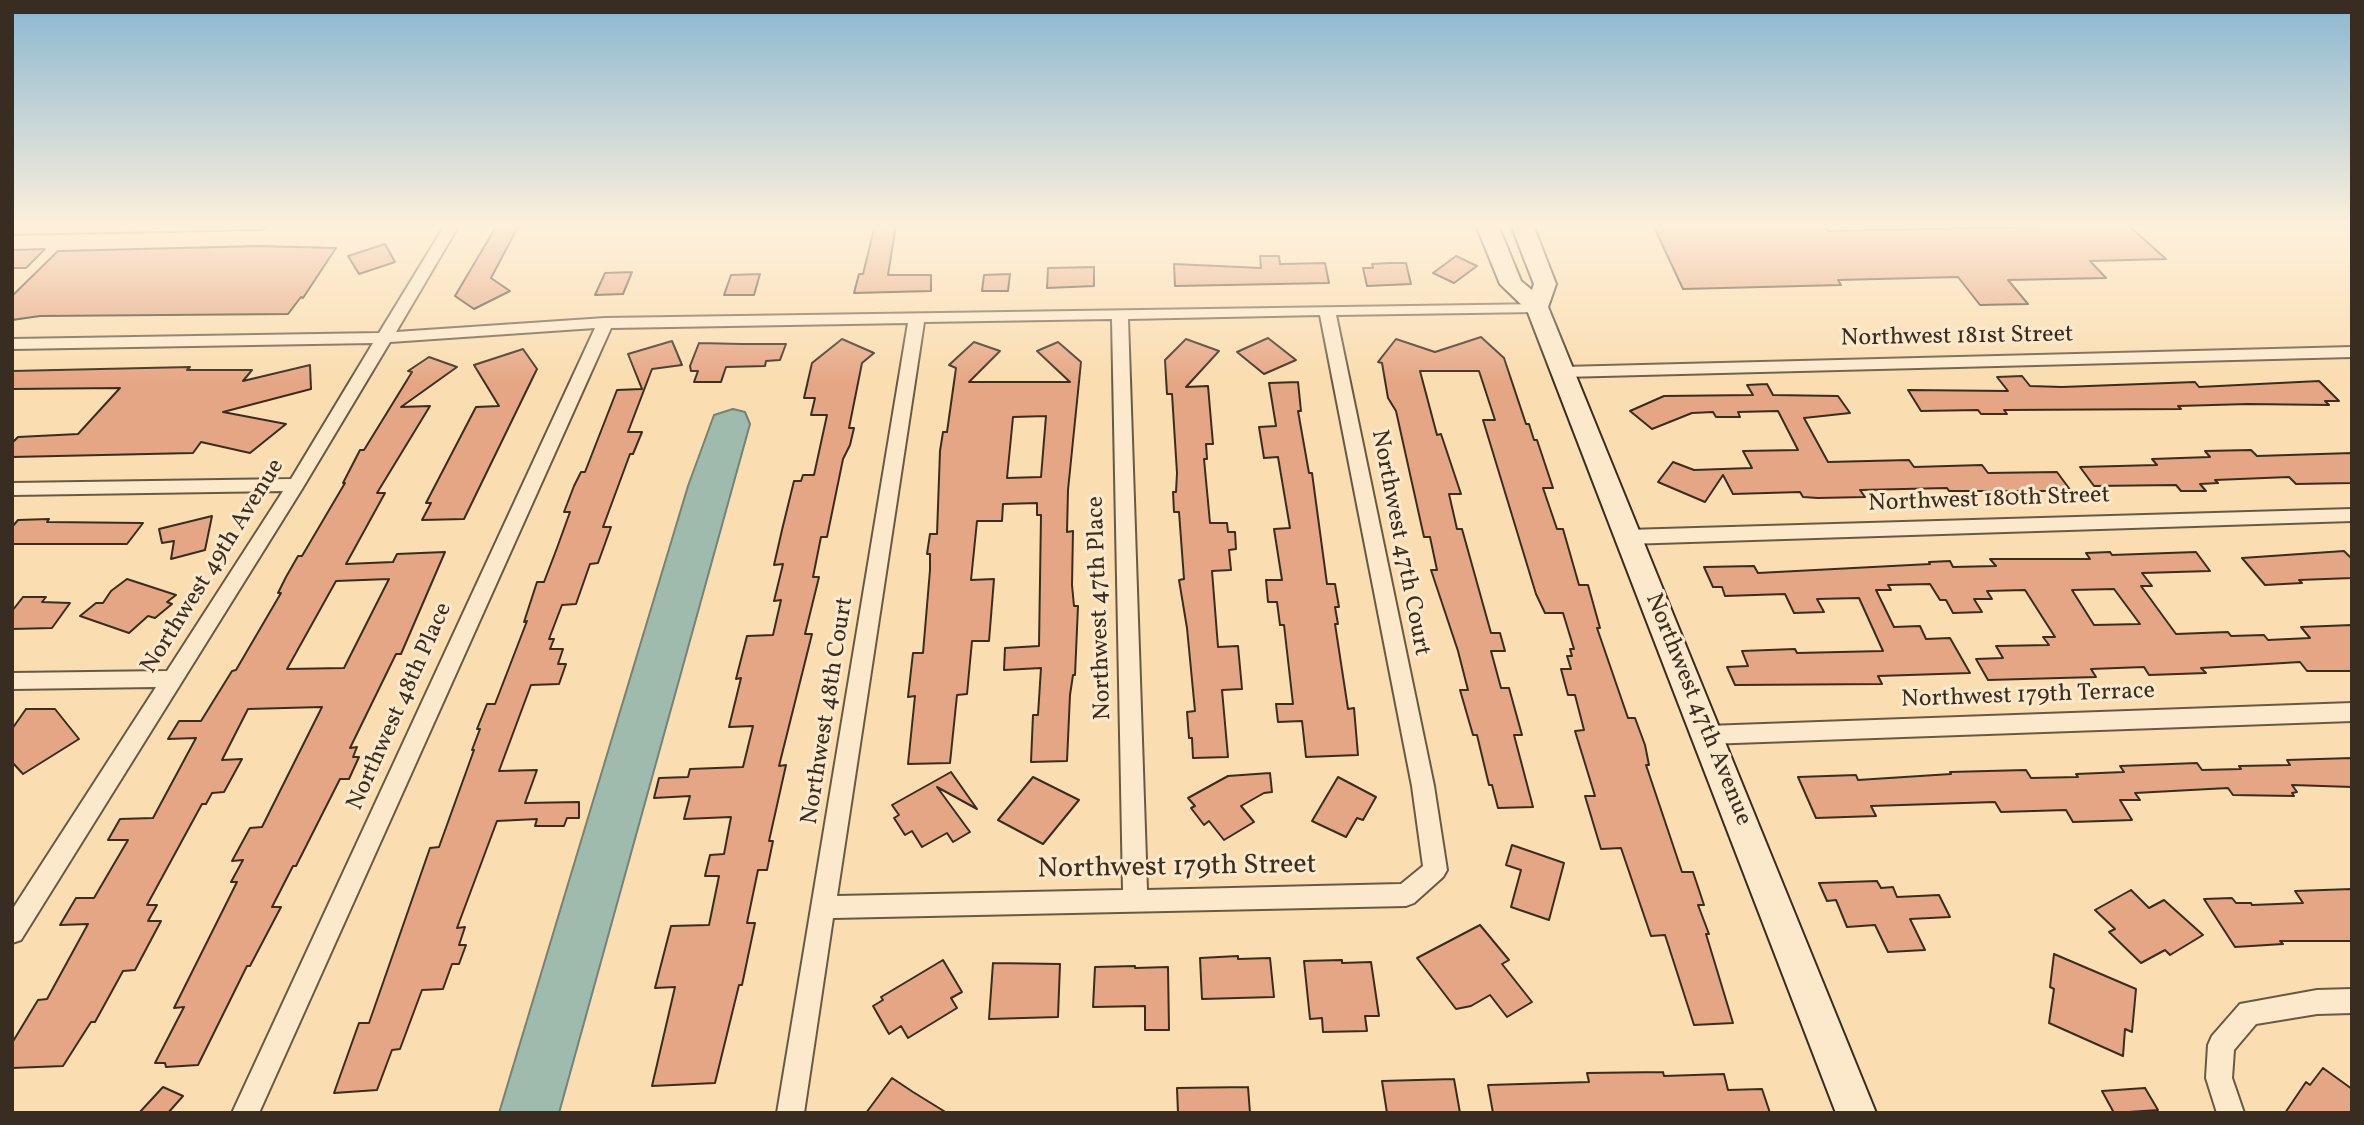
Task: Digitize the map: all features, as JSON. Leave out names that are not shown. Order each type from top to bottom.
[{"type":"main road","name":"Northwest 47th Avenue","points":[[1508,278],[1511,284],[1537,307],[1856,1113]]},
{"type":"main road","name":"Northwest 47th Avenue","points":[[1537,307],[1545,284],[1542,278]]},
{"type":"street","name":"Northwest 49th Avenue","points":[[13,930],[296,485],[420,278]]},
{"type":"street","points":[[12,344],[384,338],[605,323],[1537,307]]},
{"type":"street","name":"Northwest 47th Court","points":[[1327,311],[1423,786]]},
{"type":"street","name":"Northwest 47th Place","points":[[1120,313],[1135,901]]},
{"type":"street","name":"Northwest 48th Court","points":[[790,1113],[825,907],[916,317]]},
{"type":"street","name":"Northwest 48th Place","points":[[245,1113],[605,323]]},
{"type":"street","name":"Northwest 181st Street","points":[[1563,372],[2352,352]]},
{"type":"street","points":[[12,489],[296,485]]},
{"type":"street","name":"Northwest 180th Street","points":[[1628,537],[2352,515]]},
{"type":"street","points":[[12,681],[173,679]]},
{"type":"street","name":"Northwest 179th Terrace","points":[[1707,735],[2352,712]]},
{"type":"street","name":"Northwest 179th Street","points":[[825,907],[1406,895],[1435,870],[1423,786]]},
{"type":"street","points":[[2231,1113],[2219,1078],[2221,1045],[2249,1013],[2317,1002],[2352,1001]]},
{"type":"shaded area","points":[[733,409],[745,412],[750,424],[559,1113],[499,1113],[688,486],[714,415]]},
{"type":"building","points":[[31,278],[317,278],[288,314],[40,316],[12,320],[12,296]]},
{"type":"building","points":[[466,278],[491,278],[510,291],[474,309],[455,296]]},
{"type":"building","points":[[603,278],[630,278],[623,294],[595,295]]},
{"type":"building","points":[[730,278],[759,278],[754,295],[724,295]]},
{"type":"building","points":[[858,278],[931,278],[931,291],[854,293]]},
{"type":"building","points":[[984,278],[1010,278],[1008,291],[982,291]]},
{"type":"building","points":[[1048,278],[1094,278],[1094,286],[1047,288]]},
{"type":"building","points":[[1175,278],[1328,278],[1329,283],[1175,286]]},
{"type":"building","points":[[1365,278],[1409,278],[1411,284],[1367,286]]},
{"type":"building","points":[[1442,278],[1461,278],[1454,283]]},
{"type":"building","points":[[1678,278],[1938,278],[1838,280],[1841,285],[1683,289]]},
{"type":"building","points":[[1958,278],[2106,278],[2008,280],[2028,304],[1980,305]]},
{"type":"building","points":[[1481,337],[1504,358],[1526,424],[1529,424],[1534,440],[1537,440],[1553,488],[1543,488],[1557,529],[1563,529],[1579,585],[1588,585],[1600,628],[1597,628],[1628,718],[1635,718],[1645,745],[1649,765],[1646,765],[1682,872],[1693,872],[1704,905],[1698,905],[1709,934],[1706,934],[1733,1023],[1694,1025],[1665,935],[1651,936],[1621,848],[1601,849],[1585,796],[1595,796],[1575,731],[1584,730],[1575,695],[1568,695],[1561,669],[1571,669],[1567,656],[1572,656],[1570,649],[1574,649],[1563,613],[1545,613],[1536,594],[1483,420],[1495,420],[1479,371],[1420,371],[1437,435],[1441,434],[1461,494],[1449,494],[1457,529],[1462,529],[1491,633],[1500,633],[1505,651],[1491,651],[1501,688],[1509,688],[1522,735],[1514,735],[1533,807],[1498,808],[1492,785],[1489,785],[1477,735],[1473,735],[1460,690],[1468,690],[1458,651],[1431,570],[1437,570],[1430,537],[1424,537],[1396,411],[1388,398],[1382,363],[1378,362],[1396,339],[1435,352]]},
{"type":"building","points":[[1268,338],[1296,360],[1264,374],[1237,352]]},
{"type":"building","points":[[842,339],[874,353],[862,363],[849,428],[854,428],[850,445],[843,459],[827,537],[821,537],[813,577],[819,577],[805,634],[812,634],[779,766],[786,765],[769,841],[773,841],[767,870],[758,870],[747,923],[755,923],[742,985],[739,985],[715,1083],[652,1086],[675,987],[655,988],[671,926],[709,925],[719,876],[705,876],[710,855],[724,854],[731,817],[684,819],[690,796],[654,798],[659,778],[688,777],[690,769],[743,767],[753,726],[729,727],[741,678],[736,679],[747,636],[773,635],[781,600],[774,601],[783,564],[774,565],[794,481],[801,481],[803,475],[814,475],[827,415],[811,415],[815,398],[804,398],[812,363]]},
{"type":"building","points":[[1186,339],[1219,351],[1186,387],[1208,386],[1213,444],[1206,444],[1207,459],[1204,459],[1210,523],[1227,523],[1228,532],[1235,532],[1236,549],[1229,550],[1231,570],[1212,571],[1218,647],[1238,646],[1242,689],[1222,690],[1228,757],[1193,758],[1192,738],[1189,738],[1187,712],[1195,711],[1187,628],[1179,580],[1184,579],[1179,512],[1174,512],[1173,492],[1176,492],[1177,473],[1172,394],[1167,394],[1165,360]]},
{"type":"building","points":[[672,341],[682,365],[652,369],[628,432],[642,432],[633,454],[630,454],[603,527],[611,527],[598,563],[590,564],[576,604],[562,605],[549,639],[554,639],[550,649],[563,649],[558,664],[566,664],[559,684],[531,685],[499,771],[537,770],[525,803],[579,802],[579,818],[567,818],[564,826],[535,826],[537,819],[497,821],[457,928],[465,927],[459,945],[466,945],[459,964],[452,964],[443,989],[422,990],[400,1049],[392,1050],[377,1090],[334,1093],[359,1023],[369,1023],[430,848],[439,847],[474,750],[480,729],[477,729],[487,704],[495,704],[527,621],[524,622],[537,582],[544,582],[570,512],[564,512],[574,486],[581,472],[585,472],[617,390],[642,389],[628,354]]},
{"type":"building","points":[[974,342],[1000,351],[969,382],[1070,382],[1037,351],[1058,342],[1081,362],[1068,490],[1067,532],[1073,531],[1072,585],[1074,606],[1078,606],[1067,761],[1031,762],[1033,715],[1038,715],[1041,668],[1004,670],[1005,648],[1039,646],[1041,515],[1037,515],[1037,503],[1003,504],[1002,521],[977,521],[971,580],[994,579],[989,641],[972,641],[967,694],[957,695],[950,763],[908,764],[915,696],[908,697],[913,653],[923,653],[930,570],[930,554],[927,554],[930,534],[937,534],[940,451],[943,432],[947,432],[956,368],[949,365]],"holes":[[[1046,416],[1041,477],[1007,478],[1013,417]]]},
{"type":"building","points":[[699,343],[786,344],[780,360],[766,361],[765,366],[726,367],[721,382],[694,382],[698,371],[691,371],[690,366]]},
{"type":"building","points":[[523,349],[537,369],[464,519],[422,520],[431,503],[426,503],[476,407],[499,406],[474,365]]},
{"type":"building","points":[[429,357],[457,367],[401,407],[430,406],[377,493],[385,493],[346,564],[393,562],[397,554],[445,552],[401,654],[396,654],[350,748],[357,747],[353,757],[359,757],[349,779],[340,779],[296,866],[293,866],[272,907],[281,907],[250,966],[247,966],[198,1065],[166,1067],[165,1063],[155,1063],[184,1007],[174,1008],[237,882],[231,882],[243,860],[232,861],[250,828],[262,827],[322,707],[248,709],[222,760],[242,759],[224,792],[212,793],[206,804],[202,804],[147,905],[157,905],[148,921],[161,921],[135,970],[123,971],[95,1022],[91,1022],[63,1066],[12,1068],[12,1043],[38,1000],[47,999],[88,924],[60,925],[76,898],[94,898],[128,840],[108,840],[120,819],[153,818],[196,738],[168,739],[179,721],[201,721],[232,671],[236,670],[281,593],[278,593],[298,556],[302,556],[345,483],[360,450],[364,450],[412,372],[408,371]],"holes":[[[389,579],[344,668],[287,669],[336,581]]]},
{"type":"building","points":[[310,365],[311,389],[223,412],[286,424],[250,453],[201,442],[193,453],[12,457],[12,443],[18,437],[78,434],[120,388],[12,389],[12,371],[190,367],[187,370],[252,370],[243,381]]},
{"type":"building","points":[[2022,376],[2030,386],[2062,387],[2195,382],[2199,387],[2319,381],[2339,401],[2325,401],[2329,405],[2248,404],[2178,406],[2181,409],[2004,410],[2007,414],[1981,414],[1978,410],[1921,411],[1908,390],[2008,391],[1997,377]]},
{"type":"building","points":[[1298,382],[1301,411],[1298,411],[1309,473],[1312,473],[1327,584],[1335,584],[1339,607],[1335,607],[1338,624],[1335,624],[1348,709],[1354,708],[1358,755],[1306,757],[1302,721],[1278,722],[1276,704],[1293,704],[1284,625],[1280,625],[1277,602],[1268,602],[1266,580],[1282,580],[1274,529],[1290,528],[1278,457],[1264,458],[1259,427],[1276,426],[1269,383]]},
{"type":"building","points":[[1767,384],[1773,395],[1838,396],[1850,413],[1804,418],[1828,462],[1909,460],[1914,467],[1982,465],[1988,473],[2057,472],[2071,491],[1949,491],[1947,488],[1860,490],[1865,497],[1818,498],[1803,497],[1800,492],[1733,494],[1723,475],[1705,502],[1658,482],[1673,462],[1694,470],[1752,468],[1743,451],[1798,450],[1778,411],[1738,412],[1740,417],[1716,417],[1713,412],[1692,413],[1652,429],[1630,411],[1664,396],[1753,395],[1747,385]]},
{"type":"building","points":[[2251,450],[2257,456],[2352,453],[2352,483],[2296,484],[2289,477],[2215,480],[2218,483],[2200,484],[2206,491],[2181,491],[2176,485],[2094,486],[2080,467],[2157,465],[2152,459],[2210,457],[2205,451]]},
{"type":"building","points":[[212,516],[205,550],[171,559],[174,541],[162,543],[159,529]]},
{"type":"building","points":[[49,519],[47,522],[143,523],[127,544],[12,544],[12,527],[18,520]]},
{"type":"building","points":[[2344,551],[2352,559],[2352,578],[2299,580],[2302,583],[2265,585],[2242,558]]},
{"type":"building","points":[[2110,552],[2112,555],[2196,552],[2210,571],[2142,573],[2152,586],[2141,586],[2176,634],[2228,632],[2231,636],[2264,635],[2268,640],[2310,638],[2301,627],[2352,625],[2352,671],[2307,671],[2300,662],[2201,668],[2206,673],[2149,675],[2144,667],[2091,669],[2096,677],[1988,680],[1976,659],[2003,658],[1996,646],[2049,645],[2043,637],[2055,637],[2025,590],[1987,591],[1992,599],[1974,599],[1982,612],[1953,613],[1946,600],[1940,600],[1930,584],[1888,585],[1891,590],[1876,590],[1894,627],[1920,626],[1926,639],[1950,638],[1970,673],[1878,676],[1882,684],[1735,685],[1727,667],[1748,666],[1742,651],[1883,651],[1859,598],[1817,599],[1824,612],[1794,613],[1785,594],[1725,596],[1722,587],[1713,587],[1704,567],[1754,566],[1758,573],[1950,561],[1953,567],[1996,566],[1990,559],[2090,559],[2086,553]],"holes":[[[2114,589],[2140,624],[2094,625],[2072,590]]]},
{"type":"building","points":[[127,579],[176,595],[167,602],[172,604],[155,618],[148,616],[129,633],[80,616],[96,603],[103,603],[111,591]]},
{"type":"building","points":[[23,597],[46,597],[42,602],[70,603],[52,628],[12,629],[12,611]]},
{"type":"building","points":[[26,709],[55,709],[79,739],[23,774],[12,762],[12,729]]},
{"type":"building","points":[[2352,758],[2352,787],[2292,785],[2297,792],[2292,793],[2294,796],[2233,795],[2228,788],[2135,793],[2140,800],[2120,800],[2132,820],[2073,822],[2066,810],[2001,812],[1995,802],[1871,806],[1876,816],[1816,818],[1798,777],[1856,775],[1858,780],[1951,774],[1950,772],[2026,770],[2031,778],[2078,777],[2076,774],[2124,772],[2120,766],[2197,763],[2202,770],[2241,769],[2239,766],[2290,765],[2287,760]]},
{"type":"building","points":[[951,772],[977,809],[937,787],[970,832],[953,842],[947,833],[922,847],[912,831],[905,835],[894,818],[899,815],[892,805]]},
{"type":"building","points":[[1270,773],[1272,792],[1264,793],[1241,806],[1254,822],[1224,840],[1209,821],[1204,825],[1191,808],[1195,806],[1188,798],[1228,776]]},
{"type":"building","points":[[1033,777],[1079,800],[1043,844],[998,820]]},
{"type":"building","points":[[1338,777],[1376,797],[1363,820],[1357,818],[1346,837],[1312,821]]},
{"type":"building","points":[[1512,845],[1564,863],[1549,920],[1511,907],[1521,870],[1506,865]]},
{"type":"building","points":[[1877,881],[1881,888],[1893,887],[1897,897],[1939,895],[1950,917],[1910,919],[1925,950],[1888,952],[1875,925],[1847,927],[1836,900],[1827,901],[1819,883]]},
{"type":"building","points":[[2352,889],[2352,941],[2280,941],[2283,944],[2235,947],[2204,899],[2232,898],[2236,903],[2252,905],[2303,903],[2295,891]]},
{"type":"building","points":[[2131,890],[2149,908],[2164,900],[2203,935],[2170,955],[2165,950],[2141,963],[2109,932],[2115,929],[2095,910]]},
{"type":"building","points":[[1480,925],[1509,960],[1502,964],[1532,1002],[1507,1017],[1490,995],[1471,1006],[1456,1009],[1417,958]]},
{"type":"building","points":[[2054,954],[2136,989],[2132,1032],[2125,1029],[2123,1056],[2049,1023],[2054,989],[2050,987]]},
{"type":"building","points":[[1238,956],[1238,959],[1270,958],[1274,997],[1202,999],[1200,958]]},
{"type":"building","points":[[943,960],[962,992],[951,998],[957,1008],[908,1038],[901,1026],[889,1034],[873,1006],[883,1000],[881,997]]},
{"type":"building","points":[[1342,960],[1342,963],[1371,962],[1379,1016],[1365,1016],[1367,1031],[1323,1032],[1322,1018],[1310,1019],[1304,961]]},
{"type":"building","points":[[993,963],[1060,964],[1058,1017],[989,1019]]},
{"type":"building","points":[[1095,967],[1168,967],[1169,1030],[1145,1030],[1145,1006],[1093,1007]]},
{"type":"building","points":[[2323,1068],[2352,1089],[2352,1113],[2285,1113],[2306,1082],[2310,1085]]},
{"type":"building","points":[[1663,1072],[1664,1076],[1724,1074],[1728,1090],[1762,1089],[1770,1113],[1493,1113],[1488,1085],[1589,1082],[1587,1073]]},
{"type":"building","points":[[892,1078],[913,1092],[947,1113],[866,1113]]},
{"type":"building","points":[[1454,1079],[1460,1113],[1387,1113],[1382,1081]]},
{"type":"building","points":[[163,1087],[183,1096],[168,1113],[139,1113]]},
{"type":"building","points":[[1248,1087],[1250,1113],[1178,1113],[1177,1088]]},
{"type":"building","points":[[2145,1088],[2158,1110],[2114,1113],[2102,1091]]}]
